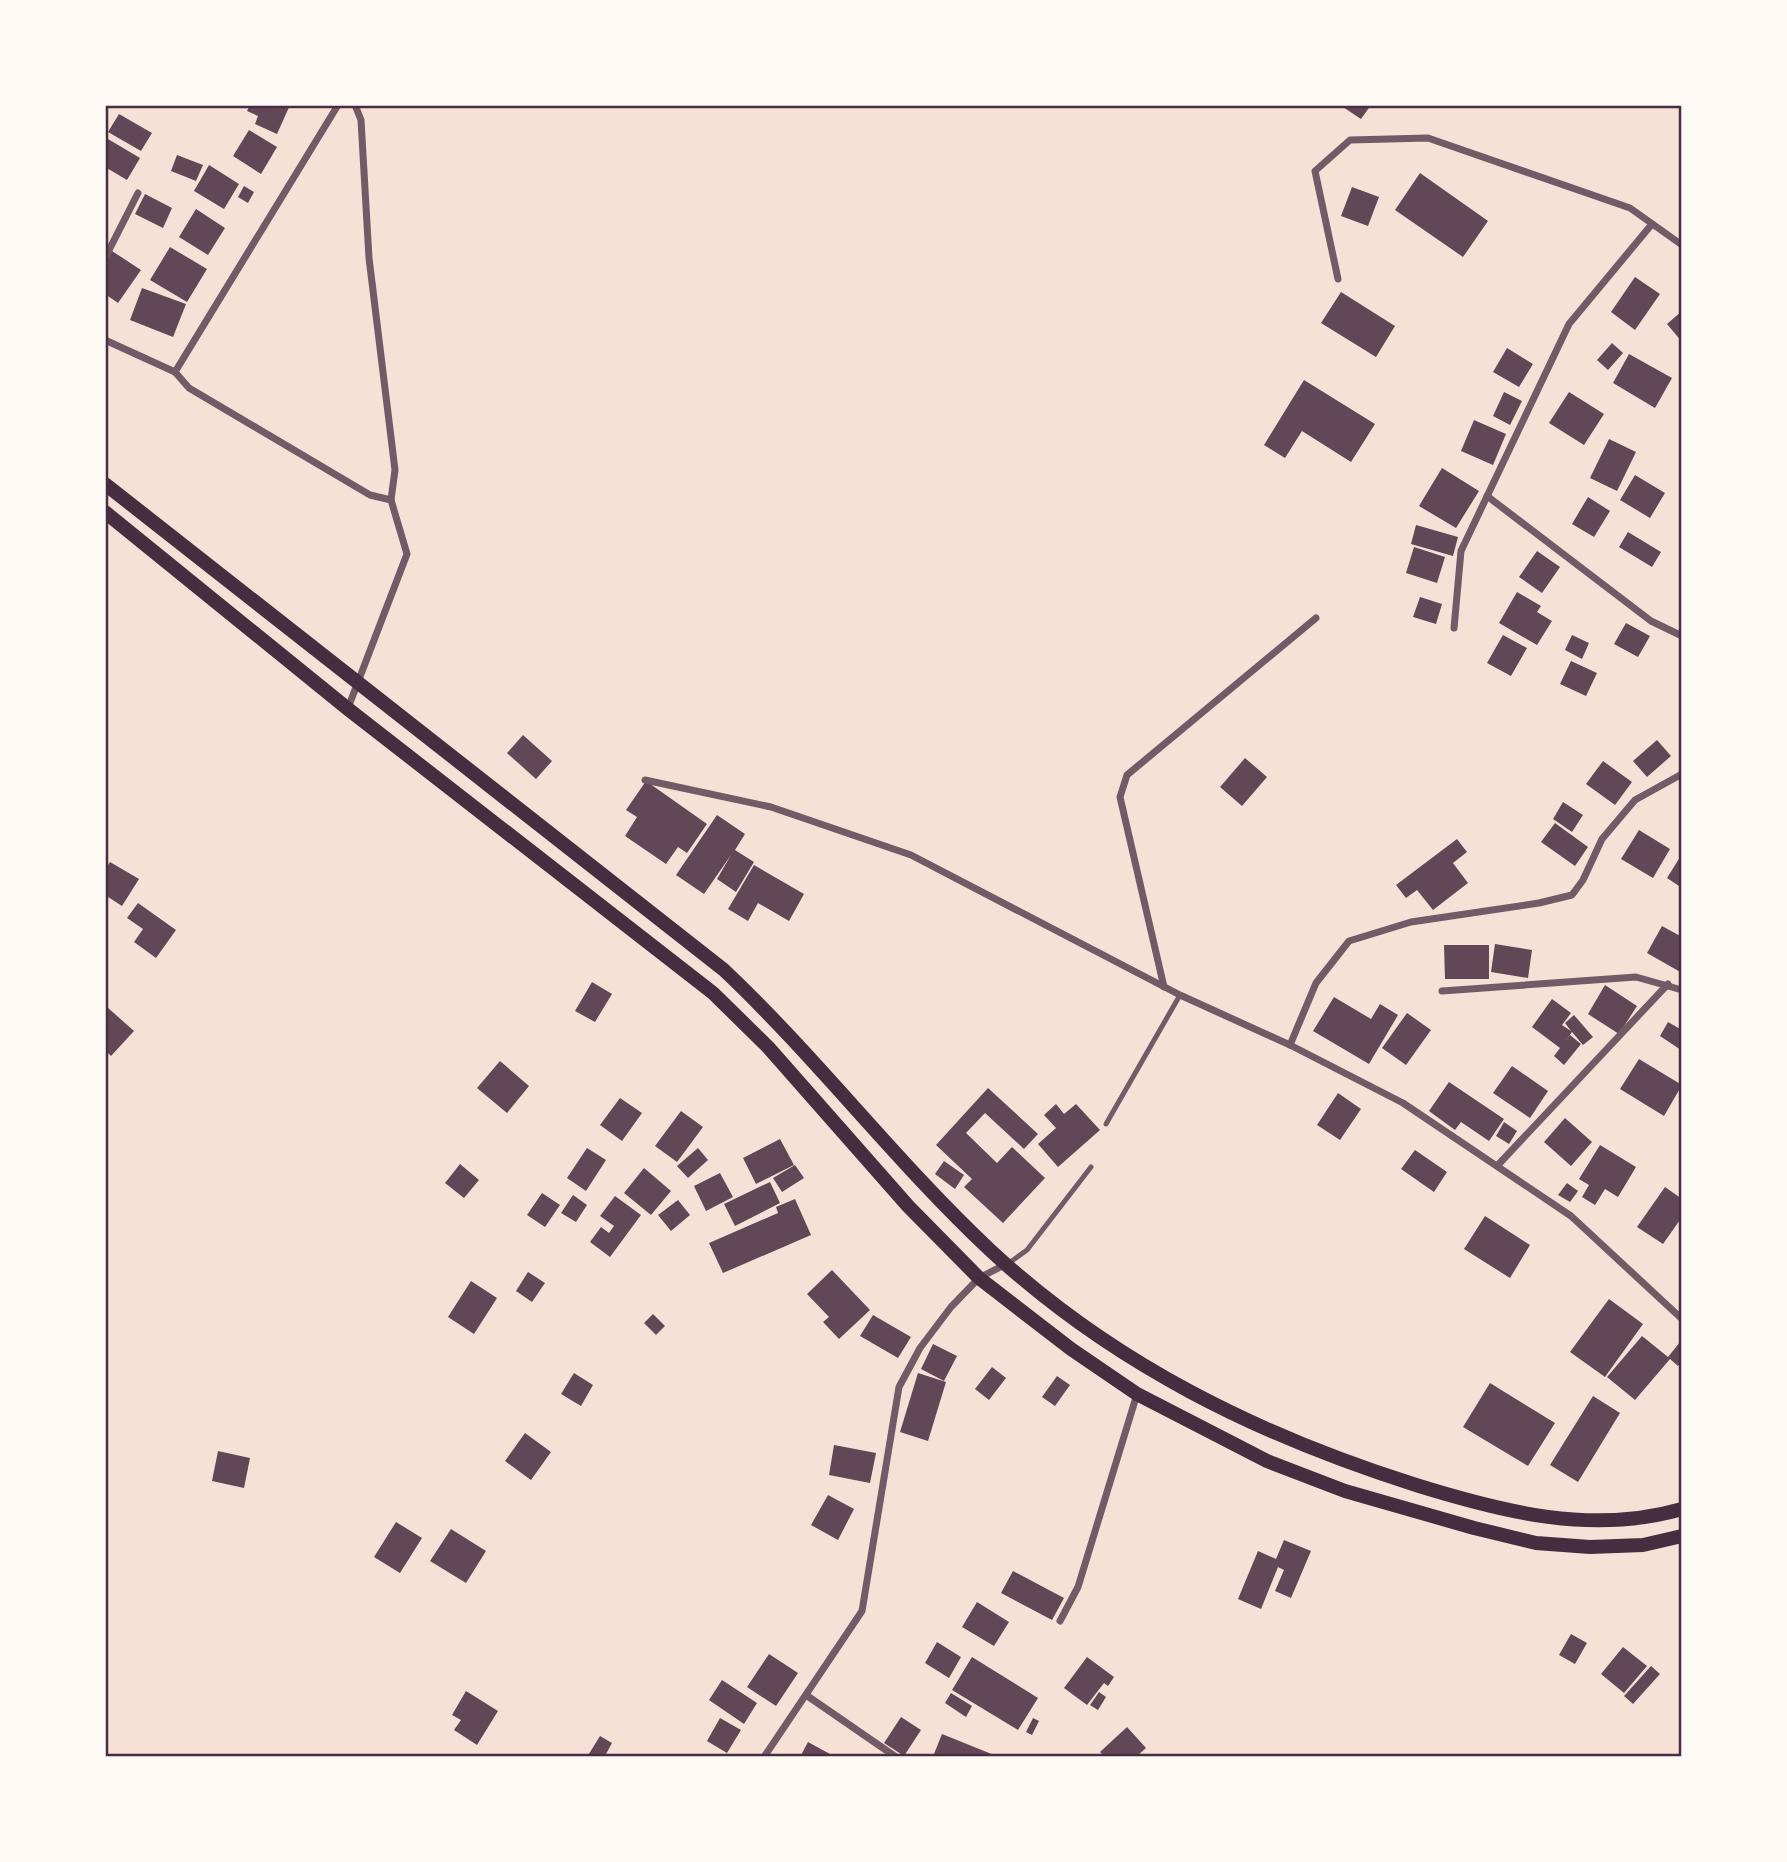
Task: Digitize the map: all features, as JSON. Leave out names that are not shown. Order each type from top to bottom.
[{"type":"main road","points":[[105,484],[724,970],[779,1022],[937,1196],[1007,1264],[1107,1342],[1236,1418],[1394,1478],[1507,1510],[1570,1521],[1612,1521],[1657,1516],[1682,1509]]},
{"type":"main road","points":[[105,512],[348,709],[713,993],[768,1047],[908,1206],[979,1278],[1071,1349],[1137,1394],[1267,1461],[1345,1491],[1474,1528],[1536,1543],[1590,1547],[1643,1545],[1682,1536]]},
{"type":"street","points":[[175,372],[338,105]]},
{"type":"street","points":[[348,709],[407,554],[391,500],[395,470],[369,258],[360,120],[355,105]]},
{"type":"street","points":[[1338,279],[1315,171],[1350,140],[1428,138],[1630,208],[1682,245]]},
{"type":"street","points":[[105,258],[138,193]]},
{"type":"street","points":[[1454,628],[1461,551],[1569,324],[1653,225]]},
{"type":"street","points":[[105,340],[175,372],[189,388],[370,495],[391,500]]},
{"type":"street","points":[[1487,496],[1651,621],[1682,636]]},
{"type":"street","points":[[1164,987],[1120,797],[1127,775],[1315,618]]},
{"type":"street","points":[[1290,1045],[1316,982],[1349,941],[1411,922],[1539,904],[1572,895],[1584,880],[1602,839],[1635,800],[1682,774]]},
{"type":"street","points":[[645,780],[771,807],[911,855],[1164,987],[1290,1045],[1404,1103],[1570,1216],[1682,1319]]},
{"type":"street","points":[[1442,991],[1636,977],[1682,990]]},
{"type":"street","points":[[1497,1166],[1668,984]]},
{"type":"street","points":[[764,1757],[862,1611],[899,1387],[920,1348],[979,1278],[1007,1264]]},
{"type":"street","points":[[1060,1621],[1078,1587],[1137,1394]]},
{"type":"street","points":[[806,1695],[896,1757]]},
{"type":"lane","points":[[1106,1124],[1180,995]]},
{"type":"lane","points":[[1007,1264],[1027,1250],[1091,1167]]},
{"type":"building","points":[[250,105],[290,105],[277,134],[255,124],[258,116],[247,111]]},
{"type":"building","points":[[1340,105],[1371,105],[1361,119]]},
{"type":"building","points":[[119,114],[152,133],[141,151],[108,132]]},
{"type":"building","points":[[249,130],[277,147],[261,174],[233,156]]},
{"type":"building","points":[[108,139],[140,158],[127,180],[105,167]]},
{"type":"building","points":[[177,155],[203,165],[196,181],[171,171]]},
{"type":"building","points":[[209,165],[239,184],[224,209],[194,191]]},
{"type":"building","points":[[1420,173],[1488,221],[1463,257],[1395,210]]},
{"type":"building","points":[[244,186],[254,192],[248,203],[238,197]]},
{"type":"building","points":[[1352,187],[1379,197],[1368,226],[1341,216]]},
{"type":"building","points":[[145,194],[172,208],[163,228],[135,214]]},
{"type":"building","points":[[196,209],[225,228],[208,255],[179,237]]},
{"type":"building","points":[[170,247],[207,269],[187,302],[150,280]]},
{"type":"building","points":[[112,251],[141,270],[118,303],[105,294],[105,262]]},
{"type":"building","points":[[1635,277],[1660,294],[1635,330],[1611,312]]},
{"type":"building","points":[[142,288],[186,304],[173,337],[130,320]]},
{"type":"building","points":[[1341,292],[1395,326],[1376,357],[1321,323]]},
{"type":"building","points":[[1682,311],[1682,342],[1667,324]]},
{"type":"building","points":[[1612,343],[1623,353],[1608,370],[1597,360]]},
{"type":"building","points":[[1507,348],[1533,364],[1519,387],[1493,372]]},
{"type":"building","points":[[1629,354],[1672,378],[1655,408],[1613,383]]},
{"type":"building","points":[[1304,380],[1375,424],[1351,462],[1302,431],[1285,458],[1264,445]]},
{"type":"building","points":[[1504,392],[1522,401],[1510,425],[1493,416]]},
{"type":"building","points":[[1569,392],[1604,414],[1584,445],[1549,423]]},
{"type":"building","points":[[1474,420],[1506,434],[1493,465],[1461,451]]},
{"type":"building","points":[[1609,439],[1636,452],[1617,491],[1590,478]]},
{"type":"building","points":[[1442,468],[1479,491],[1456,528],[1419,506]]},
{"type":"building","points":[[1635,475],[1665,493],[1650,518],[1620,500]]},
{"type":"building","points":[[1588,497],[1610,511],[1594,537],[1572,524]]},
{"type":"building","points":[[1416,525],[1458,537],[1453,556],[1411,544]]},
{"type":"building","points":[[1628,532],[1661,552],[1652,567],[1619,547]]},
{"type":"building","points":[[1414,547],[1445,557],[1437,583],[1406,573]]},
{"type":"building","points":[[1537,551],[1560,567],[1542,593],[1519,577]]},
{"type":"building","points":[[1517,592],[1541,606],[1537,612],[1552,621],[1537,645],[1499,623]]},
{"type":"building","points":[[1420,597],[1442,604],[1436,624],[1413,617]]},
{"type":"building","points":[[1626,623],[1650,636],[1638,657],[1614,644]]},
{"type":"building","points":[[1503,635],[1527,648],[1511,676],[1487,663]]},
{"type":"building","points":[[1572,635],[1589,643],[1582,659],[1565,650]]},
{"type":"building","points":[[1571,661],[1597,673],[1586,696],[1560,684]]},
{"type":"building","points":[[523,735],[552,761],[536,779],[507,753]]},
{"type":"building","points":[[1657,740],[1671,756],[1647,777],[1633,761]]},
{"type":"building","points":[[1245,758],[1267,777],[1242,806],[1220,787]]},
{"type":"building","points":[[1603,761],[1632,782],[1615,805],[1586,784]]},
{"type":"building","points":[[646,781],[707,824],[687,853],[678,847],[666,864],[625,836],[637,817],[626,810]]},
{"type":"building","points":[[1563,802],[1583,815],[1572,832],[1553,819]]},
{"type":"building","points":[[717,815],[745,834],[735,850],[754,862],[736,892],[717,879],[731,855],[704,894],[676,875]]},
{"type":"building","points":[[1555,823],[1588,847],[1575,866],[1541,842]]},
{"type":"building","points":[[1639,830],[1670,849],[1653,878],[1621,859]]},
{"type":"building","points":[[1457,839],[1467,852],[1453,863],[1468,883],[1433,910],[1417,890],[1406,898],[1396,885]]},
{"type":"building","points":[[1682,854],[1682,888],[1667,878]]},
{"type":"building","points":[[110,862],[139,879],[122,906],[105,895],[105,870]]},
{"type":"building","points":[[754,865],[804,894],[789,921],[758,903],[748,921],[728,909]]},
{"type":"building","points":[[138,903],[176,930],[156,958],[134,942],[143,929],[127,918]]},
{"type":"building","points":[[1662,926],[1682,937],[1682,973],[1647,953]]},
{"type":"building","points":[[1495,944],[1532,950],[1528,978],[1491,972]]},
{"type":"building","points":[[1444,945],[1489,945],[1489,979],[1445,979]]},
{"type":"building","points":[[592,982],[612,994],[595,1022],[575,1011]]},
{"type":"building","points":[[1605,985],[1637,1006],[1619,1034],[1588,1014]]},
{"type":"building","points":[[1334,997],[1371,1019],[1380,1004],[1398,1015],[1369,1064],[1313,1031]]},
{"type":"building","points":[[1552,999],[1571,1013],[1562,1025],[1571,1031],[1565,1023],[1574,1015],[1593,1037],[1583,1045],[1572,1032],[1563,1044],[1570,1035],[1581,1044],[1564,1065],[1554,1056],[1560,1048],[1532,1027]]},
{"type":"building","points":[[107,1007],[134,1031],[111,1056],[105,1050]]},
{"type":"building","points":[[1407,1013],[1431,1030],[1406,1065],[1382,1048]]},
{"type":"building","points":[[1668,1022],[1682,1030],[1681,1050],[1660,1036]]},
{"type":"building","points":[[1639,1059],[1682,1085],[1664,1116],[1620,1089]]},
{"type":"building","points":[[500,1061],[529,1086],[507,1113],[477,1088]]},
{"type":"building","points":[[1512,1066],[1548,1091],[1530,1118],[1493,1093]]},
{"type":"building","points":[[1449,1082],[1504,1119],[1489,1141],[1461,1122],[1455,1130],[1429,1111]]},
{"type":"building","points":[[988,1088],[1038,1134],[1024,1149],[985,1113],[966,1133],[997,1163],[1012,1147],[1045,1178],[1003,1223],[964,1187],[972,1179],[936,1145]]},
{"type":"building","points":[[1338,1093],[1361,1109],[1340,1140],[1317,1125]]},
{"type":"building","points":[[620,1098],[642,1113],[622,1141],[600,1125]]},
{"type":"building","points":[[1056,1104],[1064,1114],[1076,1104],[1100,1130],[1058,1167],[1038,1144],[1056,1128],[1044,1115]]},
{"type":"building","points":[[681,1111],[703,1127],[677,1162],[655,1146]]},
{"type":"building","points":[[1565,1118],[1592,1142],[1571,1166],[1544,1142]]},
{"type":"building","points":[[1504,1122],[1517,1131],[1509,1144],[1496,1136]]},
{"type":"building","points":[[780,1139],[794,1165],[756,1184],[743,1158]]},
{"type":"building","points":[[1600,1145],[1636,1167],[1618,1197],[1605,1189],[1595,1205],[1582,1197],[1589,1185],[1579,1179]]},
{"type":"building","points":[[587,1148],[606,1160],[586,1191],[567,1178]]},
{"type":"building","points":[[698,1148],[708,1160],[688,1178],[677,1166]]},
{"type":"building","points":[[1415,1150],[1447,1172],[1434,1192],[1401,1169]]},
{"type":"building","points":[[944,1161],[964,1175],[955,1189],[935,1174]]},
{"type":"building","points":[[460,1164],[479,1180],[464,1198],[445,1183]]},
{"type":"building","points":[[795,1165],[804,1178],[782,1192],[773,1178]]},
{"type":"building","points":[[644,1168],[671,1191],[651,1215],[624,1193]]},
{"type":"building","points":[[720,1173],[733,1197],[706,1211],[694,1186]]},
{"type":"building","points":[[770,1182],[780,1203],[735,1226],[724,1204]]},
{"type":"building","points":[[1567,1183],[1578,1191],[1570,1202],[1558,1195]]},
{"type":"building","points":[[1665,1187],[1682,1199],[1682,1217],[1663,1244],[1637,1227]]},
{"type":"building","points":[[542,1193],[560,1205],[545,1227],[527,1215]]},
{"type":"building","points":[[573,1195],[587,1205],[576,1222],[561,1213]]},
{"type":"building","points":[[615,1196],[641,1215],[610,1257],[590,1242],[601,1227],[609,1233],[614,1226],[600,1216]]},
{"type":"building","points":[[795,1199],[811,1235],[723,1273],[709,1243],[778,1213],[776,1207]]},
{"type":"building","points":[[678,1200],[690,1215],[671,1231],[658,1215]]},
{"type":"building","points":[[1485,1216],[1530,1245],[1510,1278],[1464,1249]]},
{"type":"building","points":[[832,1270],[870,1310],[839,1339],[823,1322],[829,1317],[807,1294]]},
{"type":"building","points":[[528,1272],[545,1283],[532,1302],[516,1291]]},
{"type":"building","points":[[471,1281],[497,1298],[474,1334],[448,1317]]},
{"type":"building","points":[[1609,1299],[1643,1324],[1605,1377],[1570,1352]]},
{"type":"building","points":[[653,1314],[665,1326],[656,1335],[644,1323]]},
{"type":"building","points":[[873,1315],[911,1337],[898,1358],[860,1336]]},
{"type":"building","points":[[1642,1336],[1668,1357],[1680,1342],[1682,1361],[1678,1366],[1670,1359],[1635,1400],[1607,1377]]},
{"type":"building","points":[[933,1344],[957,1356],[944,1381],[921,1369]]},
{"type":"building","points":[[992,1367],[1006,1378],[989,1400],[975,1389]]},
{"type":"building","points":[[574,1373],[593,1385],[581,1406],[561,1394]]},
{"type":"building","points":[[918,1373],[946,1382],[928,1441],[900,1432]]},
{"type":"building","points":[[1057,1376],[1070,1385],[1055,1406],[1042,1397]]},
{"type":"building","points":[[1490,1383],[1555,1423],[1528,1466],[1463,1427]]},
{"type":"building","points":[[1593,1396],[1620,1413],[1578,1482],[1550,1465]]},
{"type":"building","points":[[525,1433],[551,1452],[531,1480],[505,1461]]},
{"type":"building","points":[[834,1445],[876,1453],[870,1483],[829,1475]]},
{"type":"building","points":[[218,1451],[250,1458],[244,1488],[212,1481]]},
{"type":"building","points":[[828,1495],[854,1509],[838,1540],[811,1525]]},
{"type":"building","points":[[396,1522],[422,1538],[400,1573],[374,1557]]},
{"type":"building","points":[[451,1529],[486,1551],[466,1583],[430,1561]]},
{"type":"building","points":[[1284,1540],[1311,1551],[1291,1598],[1275,1591],[1284,1570],[1278,1567],[1261,1609],[1238,1599],[1258,1551],[1276,1559]]},
{"type":"building","points":[[1013,1571],[1064,1598],[1052,1620],[1001,1593]]},
{"type":"building","points":[[977,1602],[1009,1622],[994,1646],[962,1627]]},
{"type":"building","points":[[1571,1634],[1587,1643],[1575,1664],[1559,1655]]},
{"type":"building","points":[[937,1642],[961,1657],[949,1678],[925,1663]]},
{"type":"building","points":[[1623,1647],[1647,1666],[1624,1693],[1601,1674]]},
{"type":"building","points":[[769,1654],[798,1673],[776,1706],[747,1687]]},
{"type":"building","points":[[972,1657],[1038,1698],[1018,1730],[952,1690]]},
{"type":"building","points":[[1087,1657],[1114,1677],[1108,1686],[1104,1683],[1087,1705],[1064,1688]]},
{"type":"building","points":[[1651,1666],[1660,1674],[1633,1704],[1624,1696]]},
{"type":"building","points":[[722,1680],[757,1703],[744,1724],[709,1700]]},
{"type":"building","points":[[466,1691],[498,1711],[477,1745],[454,1730],[461,1720],[452,1715]]},
{"type":"building","points":[[1099,1692],[1106,1697],[1098,1710],[1090,1705]]},
{"type":"building","points":[[951,1693],[972,1706],[966,1717],[945,1703]]},
{"type":"building","points":[[901,1717],[921,1730],[904,1756],[884,1743]]},
{"type":"building","points":[[720,1718],[741,1730],[727,1753],[707,1741]]},
{"type":"building","points":[[1033,1718],[1039,1721],[1032,1735],[1026,1732]]},
{"type":"building","points":[[1127,1727],[1146,1748],[1136,1757],[1105,1757],[1100,1752]]},
{"type":"building","points":[[942,1734],[999,1757],[942,1757],[934,1754]]},
{"type":"building","points":[[600,1736],[612,1743],[606,1754],[611,1757],[587,1757]]},
{"type":"building","points":[[808,1742],[830,1754],[828,1757],[800,1757]]}]
